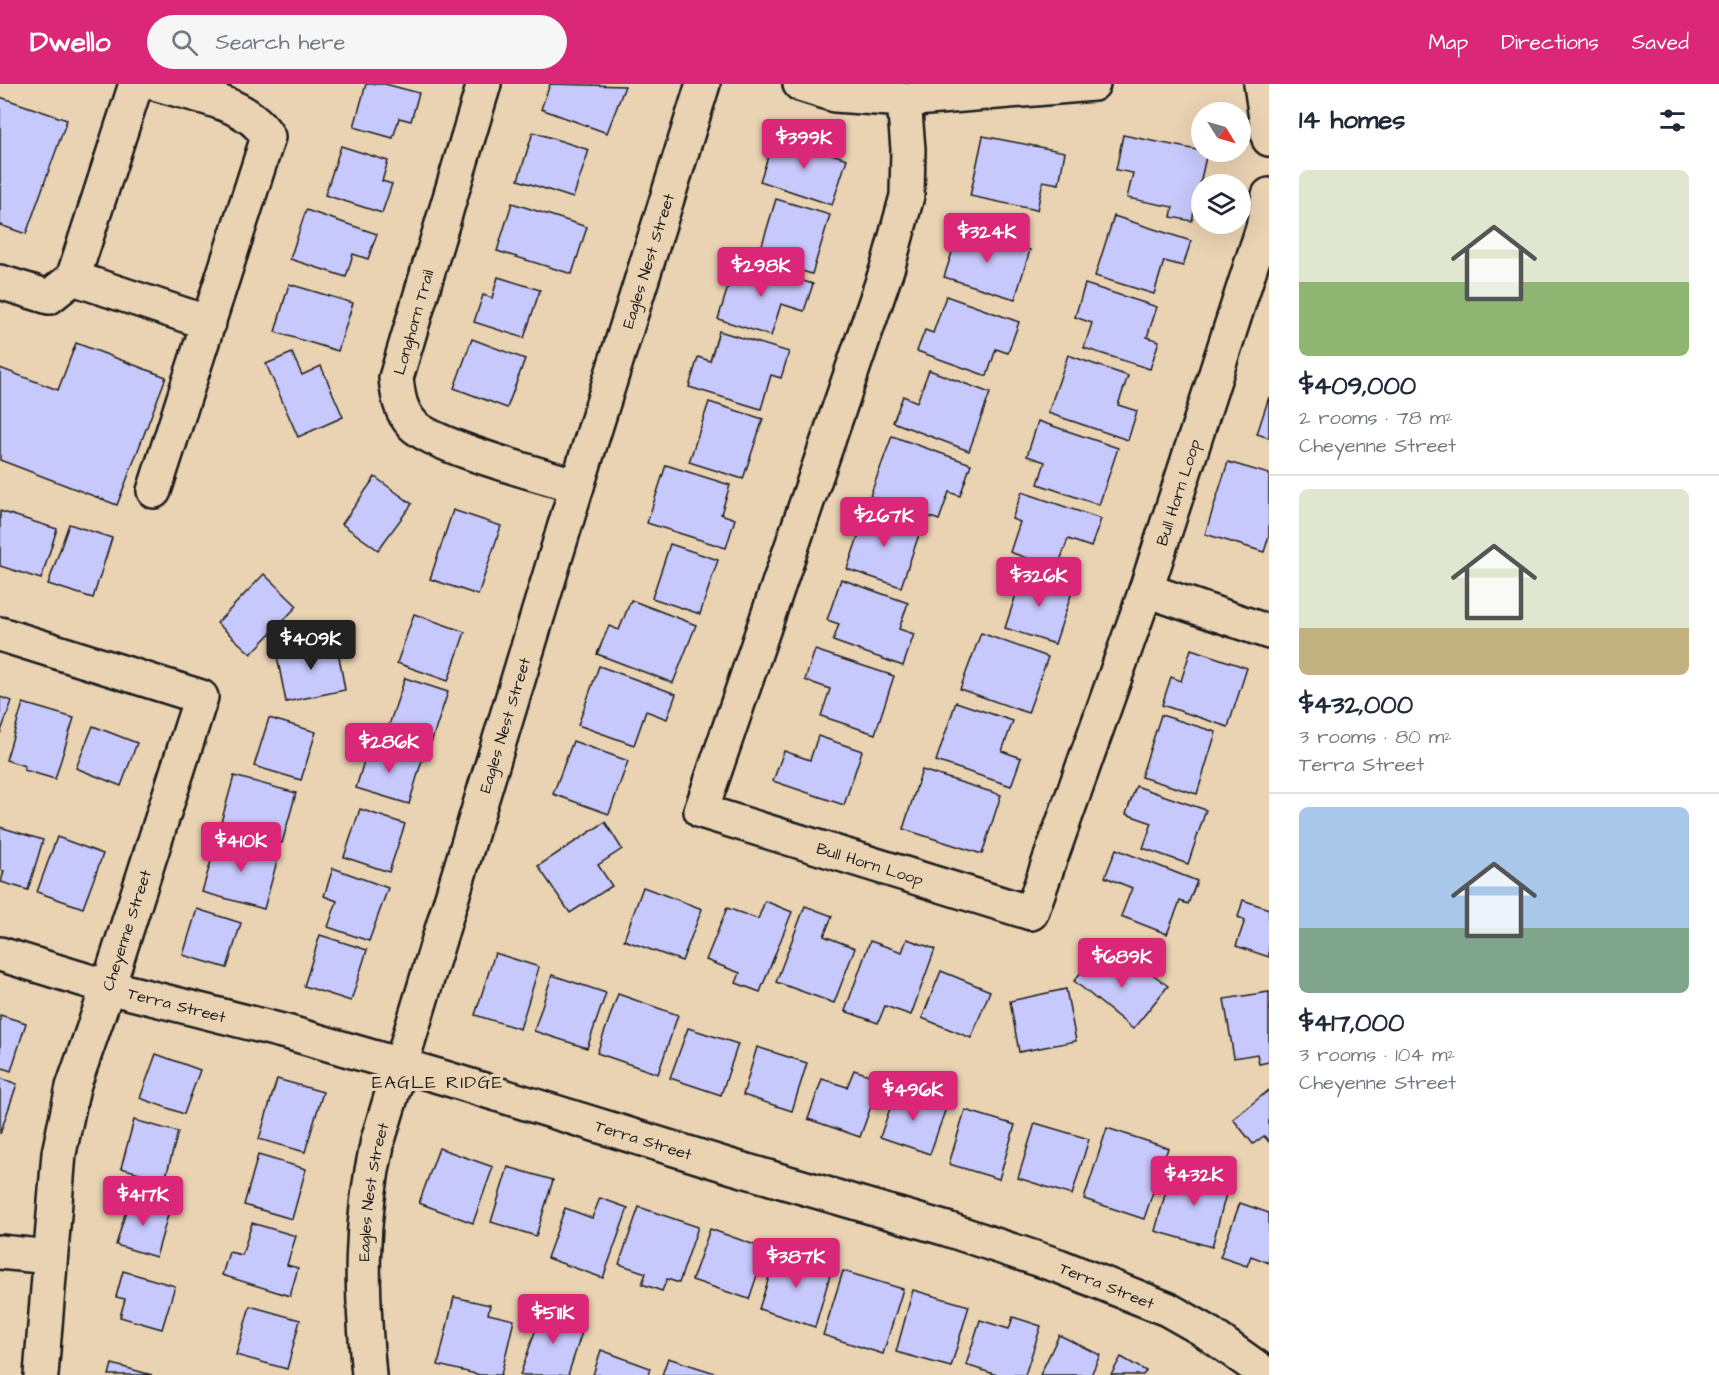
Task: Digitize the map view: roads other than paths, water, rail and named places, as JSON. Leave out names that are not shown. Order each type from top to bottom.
[{"type":"street","points":[[0,282],[49,297],[74,278],[136,84]]},
{"type":"street","points":[[154,491],[268,137],[260,123],[246,113],[159,84]]},
{"type":"street","name":"Longhorn Trail","points":[[484,84],[396,378],[400,405],[414,426],[441,442],[577,486]]},
{"type":"street","name":"Eagles Nest Street","points":[[369,1375],[361,1274],[368,1184],[400,1064],[703,84]]},
{"type":"street","points":[[800,84],[835,95],[904,100],[1093,84]]},
{"type":"street","points":[[1261,84],[1269,139]]},
{"type":"street","name":"Bull Horn Loop","points":[[904,100],[908,149],[907,196],[888,266],[701,811],[1030,913],[1146,590],[1263,228],[1269,195]]},
{"type":"street","points":[[74,278],[209,323]]},
{"type":"street","points":[[1146,590],[1269,632]]},
{"type":"street","name":"Cheyenne Street","points":[[0,634],[201,697],[108,987],[73,1087],[59,1153],[41,1375]]},
{"type":"street","name":"Terra Street","points":[[0,954],[108,987],[290,1033],[400,1064],[733,1167],[947,1229],[1059,1266],[1167,1309],[1204,1330],[1248,1370]]},
{"type":"street","points":[[0,1252],[50,1257]]},
{"type":"district","name":"EAGLE RIDGE","points":[[438,1082]]}]
